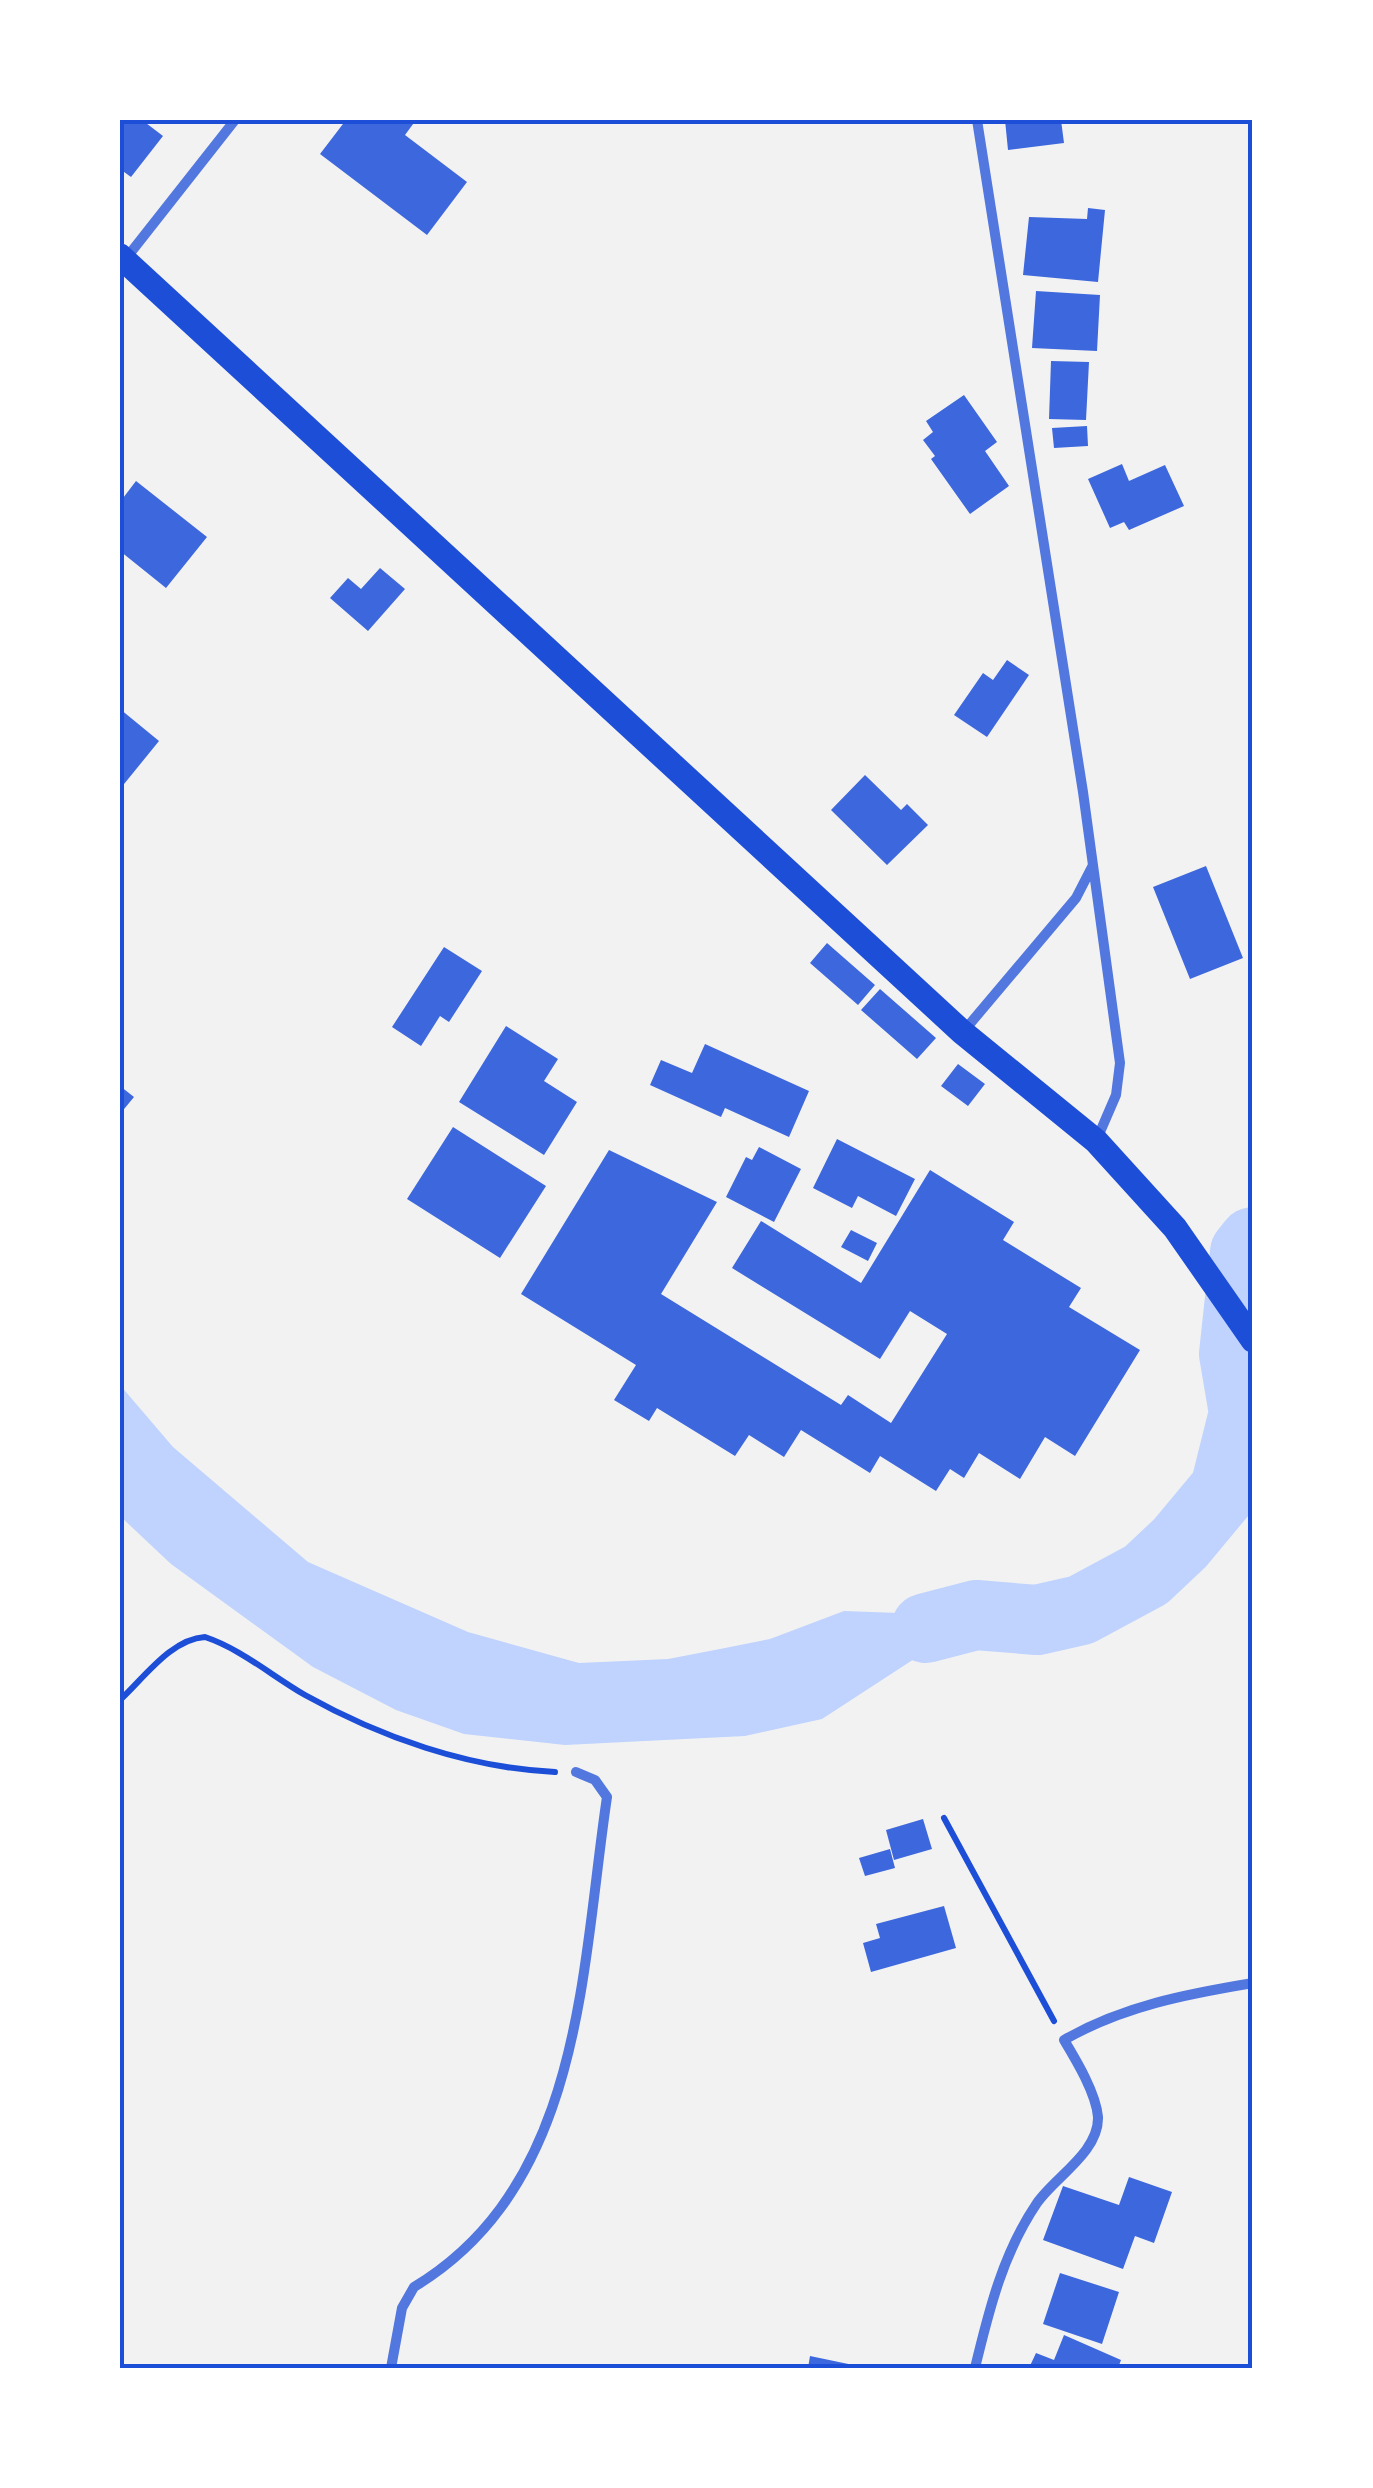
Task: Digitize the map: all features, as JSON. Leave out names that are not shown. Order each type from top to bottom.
[{"type":"main road","points":[[122,261],[962,1032],[1096,1142],[1175,1228],[1253,1340]]},
{"type":"street","points":[[122,261],[235,120]]},
{"type":"street","points":[[977,120],[1120,1063],[1116,1095],[1096,1142]]},
{"type":"street","points":[[962,1032],[1076,898],[1092,865]]},
{"type":"street","points":[[391,2368],[406,2300],[414,2286],[488,2229],[513,2193],[531,2160],[568,2064],[606,1798],[595,1780],[576,1772]]},
{"type":"street","points":[[975,2368],[995,2286],[1023,2225],[1049,2188],[1091,2145],[1098,2117],[1081,2070],[1064,2040],[1094,2023],[1180,1994],[1253,1984]]},
{"type":"path","points":[[120,1700],[175,1648],[188,1639],[205,1637],[308,1696],[400,1738],[501,1766],[576,1772]]},
{"type":"path","points":[[944,1818],[1064,2040]]},
{"type":"water","points":[[120,1385],[173,1447],[308,1562],[468,1632],[579,1663],[668,1659],[720,1649],[770,1639],[844,1611],[927,1614],[963,1604],[1020,1620],[951,1635],[822,1719],[745,1736],[565,1745],[464,1734],[396,1710],[313,1667],[171,1564],[120,1516]]},
{"type":"building","points":[[120,120],[142,120],[163,136],[131,177],[120,169]]},
{"type":"building","points":[[346,120],[416,120],[405,135],[467,182],[427,235],[320,154]]},
{"type":"building","points":[[1005,120],[1061,120],[1064,143],[1008,150]]},
{"type":"building","points":[[1088,208],[1105,210],[1098,282],[1023,275],[1029,217],[1087,219]]},
{"type":"building","points":[[1036,291],[1100,295],[1097,351],[1032,348]]},
{"type":"building","points":[[1051,361],[1089,362],[1086,420],[1049,419]]},
{"type":"building","points":[[964,395],[997,442],[985,451],[1009,486],[970,514],[931,459],[935,456],[923,440],[933,432],[926,421]]},
{"type":"building","points":[[1087,426],[1088,446],[1054,448],[1052,428]]},
{"type":"building","points":[[1122,464],[1129,481],[1165,465],[1184,506],[1129,530],[1124,522],[1110,528],[1088,479]]},
{"type":"building","points":[[136,481],[207,537],[166,588],[120,551],[120,502]]},
{"type":"building","points":[[380,568],[405,589],[368,631],[330,598],[348,578],[361,589]]},
{"type":"building","points":[[1007,660],[1029,675],[987,737],[954,715],[983,673],[993,680]]},
{"type":"building","points":[[120,709],[159,741],[120,789]]},
{"type":"building","points":[[865,775],[901,810],[907,804],[928,825],[887,865],[831,810]]},
{"type":"building","points":[[1206,866],[1243,958],[1190,979],[1153,887]]},
{"type":"building","points":[[827,943],[875,985],[858,1005],[810,963]]},
{"type":"building","points":[[444,947],[482,971],[449,1022],[440,1016],[421,1046],[392,1027]]},
{"type":"building","points":[[880,989],[936,1038],[917,1059],[861,1010]]},
{"type":"building","points":[[506,1026],[558,1059],[544,1081],[577,1102],[544,1155],[459,1102]]},
{"type":"building","points":[[705,1044],[809,1091],[789,1137],[725,1108],[721,1117],[650,1085],[661,1060],[692,1073]]},
{"type":"building","points":[[958,1064],[985,1084],[968,1106],[941,1086]]},
{"type":"building","points":[[120,1086],[134,1097],[120,1114]]},
{"type":"building","points":[[453,1127],[546,1186],[500,1258],[407,1199]]},
{"type":"building","points":[[837,1139],[915,1179],[896,1216],[858,1196],[852,1208],[813,1188]]},
{"type":"building","points":[[759,1147],[801,1169],[774,1222],[726,1197],[746,1157],[752,1160]]},
{"type":"building","points":[[609,1150],[717,1202],[661,1294],[841,1405],[848,1395],[891,1423],[947,1334],[910,1311],[880,1359],[732,1268],[761,1221],[861,1283],[930,1170],[1014,1222],[1003,1240],[1081,1288],[1069,1307],[1140,1350],[1075,1456],[1045,1437],[1020,1479],[979,1453],[964,1478],[950,1469],[936,1491],[880,1456],[870,1473],[801,1430],[784,1457],[749,1435],[735,1456],[657,1408],[649,1421],[614,1400],[636,1365],[521,1294]]},
{"type":"building","points":[[851,1230],[877,1243],[868,1261],[841,1247]]},
{"type":"building","points":[[923,1819],[932,1849],[894,1860],[886,1830]]},
{"type":"building","points":[[890,1849],[895,1868],[865,1876],[859,1858]]},
{"type":"building","points":[[944,1906],[956,1948],[871,1972],[863,1943],[880,1938],[876,1924]]},
{"type":"building","points":[[1129,2177],[1172,2192],[1154,2243],[1135,2236],[1123,2269],[1043,2240],[1063,2186],[1119,2205]]},
{"type":"building","points":[[1060,2273],[1119,2292],[1102,2344],[1043,2324]]},
{"type":"building","points":[[1064,2335],[1121,2360],[1118,2368],[1029,2368],[1036,2353],[1054,2360]]},
{"type":"building","points":[[810,2356],[858,2366],[858,2368],[808,2368]]},
{"type":"waterway","points":[[926,1628],[976,1615],[1037,1620],[1081,1610],[1146,1575],[1180,1543],[1225,1489],[1244,1413],[1234,1354],[1245,1252],[1253,1242]]}]
